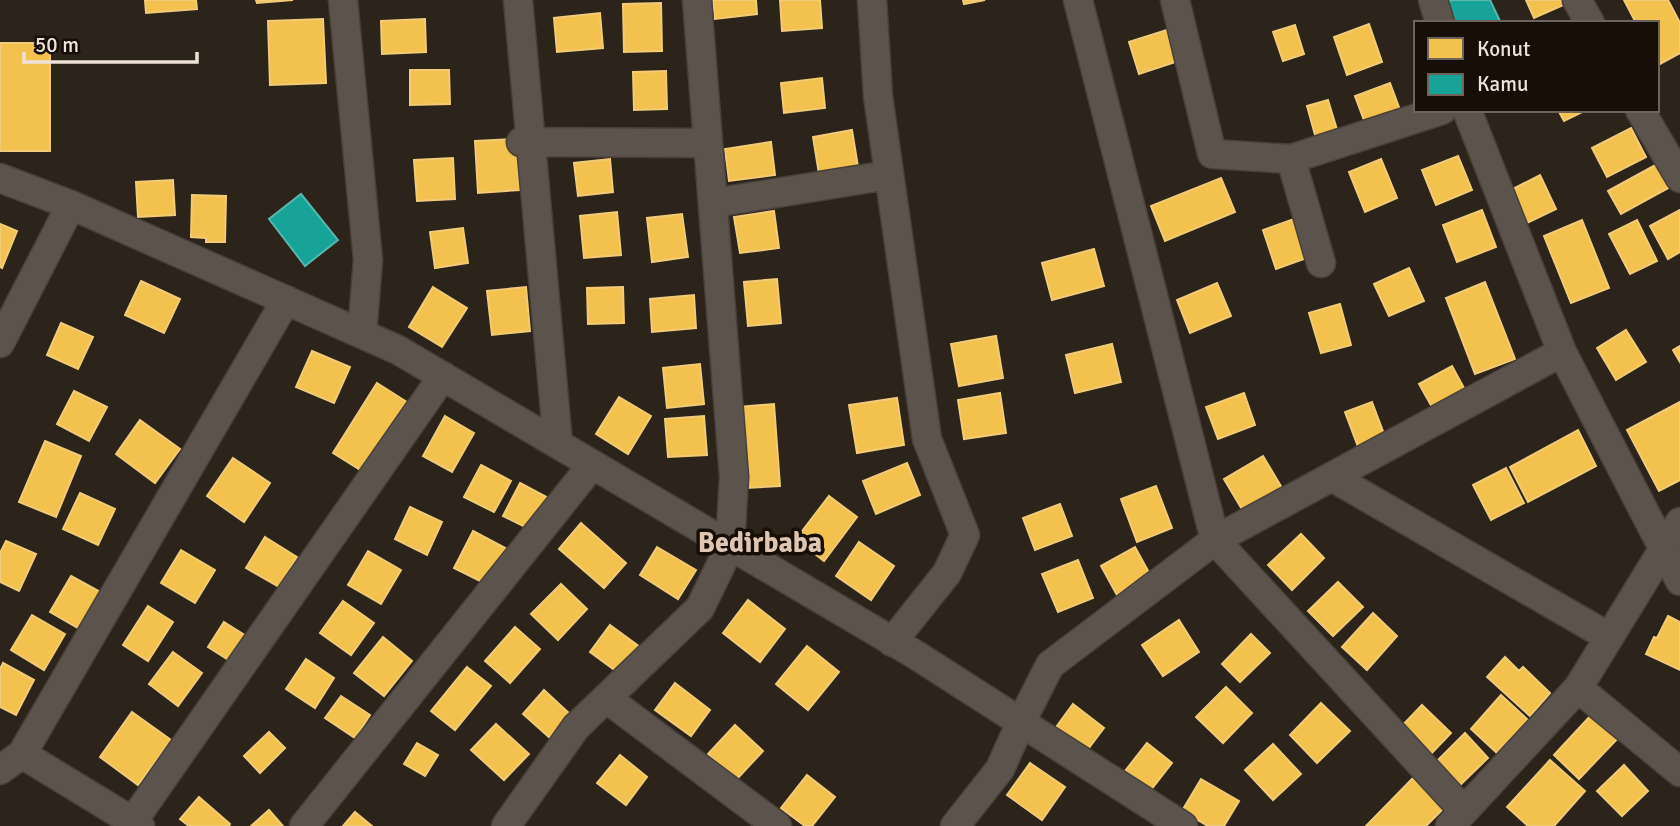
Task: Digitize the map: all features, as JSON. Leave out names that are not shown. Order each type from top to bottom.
[{"type":"street","points":[[343,0],[368,260],[362,334]]},
{"type":"street","points":[[518,0],[526,143],[558,444]]},
{"type":"street","points":[[506,826],[576,727],[700,608],[730,546],[734,477],[697,0]]},
{"type":"street","points":[[872,0],[878,96],[927,439],[965,535],[947,573],[892,642]]},
{"type":"street","points":[[1078,0],[1215,540],[1457,818],[1578,688],[1680,522]]},
{"type":"street","points":[[1175,0],[1212,154],[1291,159],[1436,112]]},
{"type":"street","points":[[1433,0],[1439,21]]},
{"type":"street","points":[[1577,0],[1589,21]]},
{"type":"street","points":[[1468,112],[1562,352],[1680,581]]},
{"type":"street","points":[[1641,112],[1680,178]]},
{"type":"street","points":[[526,143],[708,143]]},
{"type":"street","points":[[1291,159],[1321,263]]},
{"type":"street","points":[[713,203],[889,175]]},
{"type":"street","points":[[0,178],[71,205],[398,350],[892,642],[1183,826]]},
{"type":"street","points":[[0,343],[71,205]]},
{"type":"street","points":[[286,300],[11,762],[137,823],[443,376]]},
{"type":"street","points":[[956,826],[1000,769],[1020,722],[1050,665],[1215,540],[1562,352]]},
{"type":"street","points":[[304,826],[592,465]]},
{"type":"street","points":[[1332,477],[1609,637]]},
{"type":"street","points":[[1578,688],[1680,772]]},
{"type":"street","points":[[606,698],[777,826]]},
{"type":"building: Konut","points":[[145,0],[196,0],[197,9],[146,13]]},
{"type":"building: Konut","points":[[256,0],[293,0],[257,3]]},
{"type":"building: Konut","points":[[713,0],[756,0],[757,14],[715,19]]},
{"type":"building: Konut","points":[[780,0],[820,0],[822,28],[782,31]]},
{"type":"building: Konut","points":[[963,0],[985,0],[964,4]]},
{"type":"building: Konut","points":[[1526,0],[1567,0],[1568,3],[1534,18]]},
{"type":"building: Konut","points":[[1624,0],[1668,0],[1680,23],[1680,53],[1659,64],[1659,21],[1635,21]]},
{"type":"building: Konut","points":[[661,3],[662,51],[624,52],[623,4]]},
{"type":"building: Konut","points":[[600,13],[603,48],[557,52],[554,18]]},
{"type":"building: Konut","points":[[323,19],[326,83],[270,85],[268,21]]},
{"type":"building: Konut","points":[[425,19],[426,52],[382,54],[381,21]]},
{"type":"building: Konut","points":[[1369,24],[1382,62],[1347,75],[1334,37]]},
{"type":"building: Konut","points":[[1295,25],[1304,54],[1283,61],[1273,32]]},
{"type":"building: Konut","points":[[1170,29],[1181,60],[1139,74],[1129,42]]},
{"type":"building: Konut","points":[[0,43],[50,43],[50,151],[0,151]]},
{"type":"building: Konut","points":[[410,70],[449,70],[450,104],[410,105]]},
{"type":"building: Konut","points":[[666,71],[667,109],[634,110],[633,72]]},
{"type":"building: Konut","points":[[822,78],[825,108],[784,113],[781,83]]},
{"type":"building: Konut","points":[[1390,83],[1403,118],[1368,131],[1355,96]]},
{"type":"building: Konut","points":[[1328,100],[1339,136],[1317,142],[1307,106]]},
{"type":"building: Konut","points":[[1559,112],[1582,112],[1564,121]]},
{"type":"building: Konut","points":[[1631,128],[1646,157],[1607,177],[1592,148]]},
{"type":"building: Konut","points":[[852,130],[858,167],[819,174],[813,137]]},
{"type":"building: Konut","points":[[516,139],[520,190],[478,193],[475,141]]},
{"type":"building: Konut","points":[[771,142],[775,175],[729,181],[725,149]]},
{"type":"building: Konut","points":[[1458,156],[1472,190],[1436,205],[1422,170]]},
{"type":"building: Konut","points":[[453,158],[455,199],[417,201],[414,160]]},
{"type":"building: Konut","points":[[610,159],[613,192],[578,196],[574,163]]},
{"type":"building: Konut","points":[[1381,159],[1397,198],[1365,212],[1349,172]]},
{"type":"building: Konut","points":[[1657,164],[1670,187],[1621,214],[1608,191]]},
{"type":"building: Konut","points":[[1540,175],[1556,209],[1525,224],[1509,191]]},
{"type":"building: Konut","points":[[1221,178],[1235,212],[1165,241],[1151,206]]},
{"type":"building: Konut","points":[[173,180],[175,215],[138,217],[136,182]]},
{"type":"building: Konut","points":[[192,195],[226,196],[225,242],[206,242],[206,238],[191,237]]},
{"type":"building: Konut","points":[[1482,210],[1496,247],[1457,262],[1443,225]]},
{"type":"building: Konut","points":[[1680,210],[1680,252],[1668,259],[1650,226]]},
{"type":"building: Konut","points":[[774,211],[779,248],[740,253],[734,217]]},
{"type":"building: Konut","points":[[617,212],[621,255],[584,258],[580,216]]},
{"type":"building: Konut","points":[[682,214],[688,257],[652,262],[647,218]]},
{"type":"building: Konut","points":[[1294,219],[1307,258],[1276,269],[1263,230]]},
{"type":"building: Konut","points":[[1582,220],[1609,288],[1571,303],[1544,236]]},
{"type":"building: Konut","points":[[1637,220],[1657,261],[1630,274],[1609,234]]},
{"type":"building: Konut","points":[[0,224],[17,231],[2,268],[0,267]]},
{"type":"building: Konut","points":[[463,228],[468,263],[435,268],[430,232]]},
{"type":"building: Konut","points":[[1094,249],[1104,286],[1052,300],[1042,263]]},
{"type":"building: Konut","points":[[1409,268],[1424,301],[1389,316],[1374,284]]},
{"type":"building: Konut","points":[[777,279],[781,323],[748,326],[744,282]]},
{"type":"building: Konut","points":[[141,281],[180,299],[164,333],[125,315]]},
{"type":"building: Konut","points":[[1485,282],[1515,359],[1475,374],[1446,298]]},
{"type":"building: Konut","points":[[1217,283],[1231,316],[1190,333],[1177,300]]},
{"type":"building: Konut","points":[[433,287],[467,308],[442,347],[409,327]]},
{"type":"building: Konut","points":[[526,287],[530,331],[492,335],[487,291]]},
{"type":"building: Konut","points":[[623,287],[624,323],[588,324],[587,288]]},
{"type":"building: Konut","points":[[694,295],[696,328],[652,332],[650,299]]},
{"type":"building: Konut","points":[[1340,304],[1351,345],[1321,353],[1309,313]]},
{"type":"building: Konut","points":[[61,323],[93,337],[78,369],[47,355]]},
{"type":"building: Konut","points":[[1626,330],[1646,362],[1616,380],[1597,348]]},
{"type":"building: Konut","points":[[996,336],[1003,378],[959,386],[951,344]]},
{"type":"building: Konut","points":[[1112,344],[1121,382],[1075,393],[1066,355]]},
{"type":"building: Konut","points":[[1680,346],[1680,362],[1673,350]]},
{"type":"building: Konut","points":[[312,351],[350,367],[334,403],[296,387]]},
{"type":"building: Konut","points":[[700,364],[704,404],[667,408],[663,368]]},
{"type":"building: Konut","points":[[1452,366],[1470,399],[1437,416],[1419,384]]},
{"type":"building: Konut","points":[[377,383],[410,404],[367,474],[333,453]]},
{"type":"building: Konut","points":[[74,391],[107,407],[89,441],[57,424]]},
{"type":"building: Konut","points":[[1000,393],[1006,433],[964,439],[958,400]]},
{"type":"building: Konut","points":[[1244,393],[1255,425],[1218,439],[1206,407]]},
{"type":"building: Konut","points":[[619,397],[651,416],[628,454],[596,434]]},
{"type":"building: Konut","points":[[897,398],[904,445],[857,453],[849,405]]},
{"type":"building: Konut","points":[[1372,402],[1387,442],[1360,452],[1345,412]]},
{"type":"building: Konut","points":[[1680,402],[1680,480],[1659,491],[1627,430]]},
{"type":"building: Konut","points":[[774,404],[780,486],[746,488],[739,407]]},
{"type":"building: Konut","points":[[445,416],[474,433],[452,472],[423,456]]},
{"type":"building: Konut","points":[[704,416],[707,455],[668,457],[665,419]]},
{"type":"building: Konut","points":[[140,420],[180,449],[155,483],[116,454]]},
{"type":"building: Konut","points":[[1578,430],[1596,466],[1528,502],[1510,467]]},
{"type":"building: Konut","points":[[45,441],[81,456],[56,517],[19,502]]},
{"type":"building: Konut","points":[[1263,456],[1282,488],[1243,511],[1224,479]]},
{"type":"building: Konut","points":[[233,458],[270,483],[244,522],[207,496]]},
{"type":"building: Konut","points":[[907,463],[920,495],[876,514],[863,481]]},
{"type":"building: Konut","points":[[481,465],[511,481],[494,512],[464,497]]},
{"type":"building: Konut","points":[[1506,468],[1524,503],[1491,520],[1473,485]]},
{"type":"building: Konut","points":[[520,483],[552,500],[535,532],[503,516]]},
{"type":"building: Konut","points":[[1156,486],[1172,528],[1137,542],[1121,499]]},
{"type":"building: Konut","points":[[80,493],[115,509],[98,545],[63,529]]},
{"type":"building: Konut","points":[[829,496],[857,517],[824,561],[796,539]]},
{"type":"building: Konut","points":[[1060,504],[1072,536],[1035,550],[1023,518]]},
{"type":"building: Konut","points":[[410,507],[442,522],[427,555],[395,539]]},
{"type":"building: Konut","points":[[581,523],[626,563],[604,588],[559,549]]},
{"type":"building: Konut","points":[[473,531],[507,549],[488,585],[454,568]]},
{"type":"building: Konut","points":[[1301,534],[1324,558],[1292,590],[1268,565]]},
{"type":"building: Konut","points":[[265,537],[297,557],[279,587],[246,568]]},
{"type":"building: Konut","points":[[6,541],[36,554],[19,591],[0,582],[0,553]]},
{"type":"building: Konut","points":[[859,542],[894,566],[871,600],[836,576]]},
{"type":"building: Konut","points":[[657,547],[696,570],[678,599],[640,575]]},
{"type":"building: Konut","points":[[1135,547],[1152,578],[1118,597],[1101,566]]},
{"type":"building: Konut","points":[[181,550],[215,570],[195,603],[161,583]]},
{"type":"building: Konut","points":[[368,551],[401,570],[381,604],[348,585]]},
{"type":"building: Konut","points":[[1078,560],[1093,598],[1058,612],[1042,574]]},
{"type":"building: Konut","points":[[71,576],[102,593],[81,630],[50,612]]},
{"type":"building: Konut","points":[[1338,582],[1363,607],[1333,636],[1308,611]]},
{"type":"building: Konut","points":[[561,584],[587,609],[558,640],[531,614]]},
{"type":"building: Konut","points":[[748,600],[785,629],[760,662],[723,633]]},
{"type":"building: Konut","points":[[343,601],[374,623],[351,655],[320,633]]},
{"type":"building: Konut","points":[[148,606],[173,622],[148,661],[123,645]]},
{"type":"building: Konut","points":[[1373,613],[1397,636],[1367,670],[1342,647]]},
{"type":"building: Konut","points":[[32,615],[65,634],[44,670],[11,650]]},
{"type":"building: Konut","points":[[1668,616],[1680,622],[1680,670],[1646,654]]},
{"type":"building: Konut","points":[[1179,620],[1199,652],[1163,676],[1142,645]]},
{"type":"building: Konut","points":[[224,622],[251,639],[235,664],[208,647]]},
{"type":"building: Konut","points":[[610,625],[640,647],[620,674],[590,652]]},
{"type":"building: Konut","points":[[515,627],[540,649],[510,683],[485,661]]},
{"type":"building: Konut","points":[[1251,634],[1270,653],[1240,682],[1222,664]]},
{"type":"building: Konut","points":[[383,637],[412,661],[384,696],[354,673]]},
{"type":"building: Konut","points":[[807,646],[839,672],[808,710],[776,684]]},
{"type":"building: Konut","points":[[173,652],[202,673],[178,706],[149,684]]},
{"type":"building: Konut","points":[[1505,657],[1519,671],[1523,667],[1550,693],[1530,716],[1487,677]]},
{"type":"building: Konut","points":[[306,659],[334,678],[315,708],[286,689]]},
{"type":"building: Konut","points":[[3,663],[34,680],[16,715],[0,707],[0,669]]},
{"type":"building: Konut","points":[[467,667],[491,686],[455,730],[431,711]]},
{"type":"building: Konut","points":[[675,683],[710,710],[691,736],[655,710]]},
{"type":"building: Konut","points":[[1226,687],[1252,713],[1223,743],[1196,717]]},
{"type":"building: Konut","points":[[544,690],[571,715],[550,738],[523,714]]},
{"type":"building: Konut","points":[[1501,695],[1528,720],[1497,753],[1471,729]]},
{"type":"building: Konut","points":[[341,696],[370,715],[355,738],[325,718]]},
{"type":"building: Konut","points":[[1321,703],[1350,731],[1317,763],[1290,735]]},
{"type":"building: Konut","points":[[1073,704],[1104,728],[1085,753],[1054,730]]},
{"type":"building: Konut","points":[[1422,705],[1451,733],[1426,759],[1397,731]]},
{"type":"building: Konut","points":[[132,712],[171,740],[138,785],[100,757]]},
{"type":"building: Konut","points":[[1594,712],[1620,736],[1579,779],[1554,755]]},
{"type":"building: Konut","points":[[496,724],[529,754],[504,780],[471,750]]},
{"type":"building: Konut","points":[[735,725],[763,751],[736,780],[708,754]]},
{"type":"building: Konut","points":[[269,732],[285,748],[260,773],[244,756]]},
{"type":"building: Konut","points":[[1465,733],[1488,758],[1459,786],[1435,763]]},
{"type":"building: Konut","points":[[417,743],[438,755],[425,776],[404,764]]},
{"type":"building: Konut","points":[[1147,743],[1172,763],[1150,791],[1125,771]]},
{"type":"building: Konut","points":[[1273,744],[1301,774],[1273,800],[1245,770]]},
{"type":"building: Konut","points":[[620,755],[647,777],[626,805],[597,783]]},
{"type":"building: Konut","points":[[1550,760],[1585,791],[1554,826],[1528,826],[1507,807]]},
{"type":"building: Konut","points":[[1030,763],[1065,787],[1042,820],[1007,795]]},
{"type":"building: Konut","points":[[1624,765],[1648,791],[1622,816],[1597,791]]},
{"type":"building: Konut","points":[[807,775],[835,797],[812,826],[805,826],[781,808]]},
{"type":"building: Konut","points":[[1414,777],[1445,807],[1426,826],[1366,826]]},
{"type":"building: Konut","points":[[1201,779],[1239,801],[1224,826],[1208,826],[1182,811]]},
{"type":"building: Konut","points":[[199,797],[230,824],[229,826],[189,826],[180,819]]},
{"type":"building: Konut","points":[[269,810],[283,826],[251,826]]},
{"type":"building: Konut","points":[[355,812],[372,826],[343,826]]},
{"type":"building: Kamu","points":[[1452,0],[1490,0],[1500,21],[1450,21],[1442,5]]},
{"type":"building: Kamu","points":[[301,194],[338,240],[305,266],[269,219]]},
{"type":"district","name":"Bedirbaba","points":[[760,542]]}]
